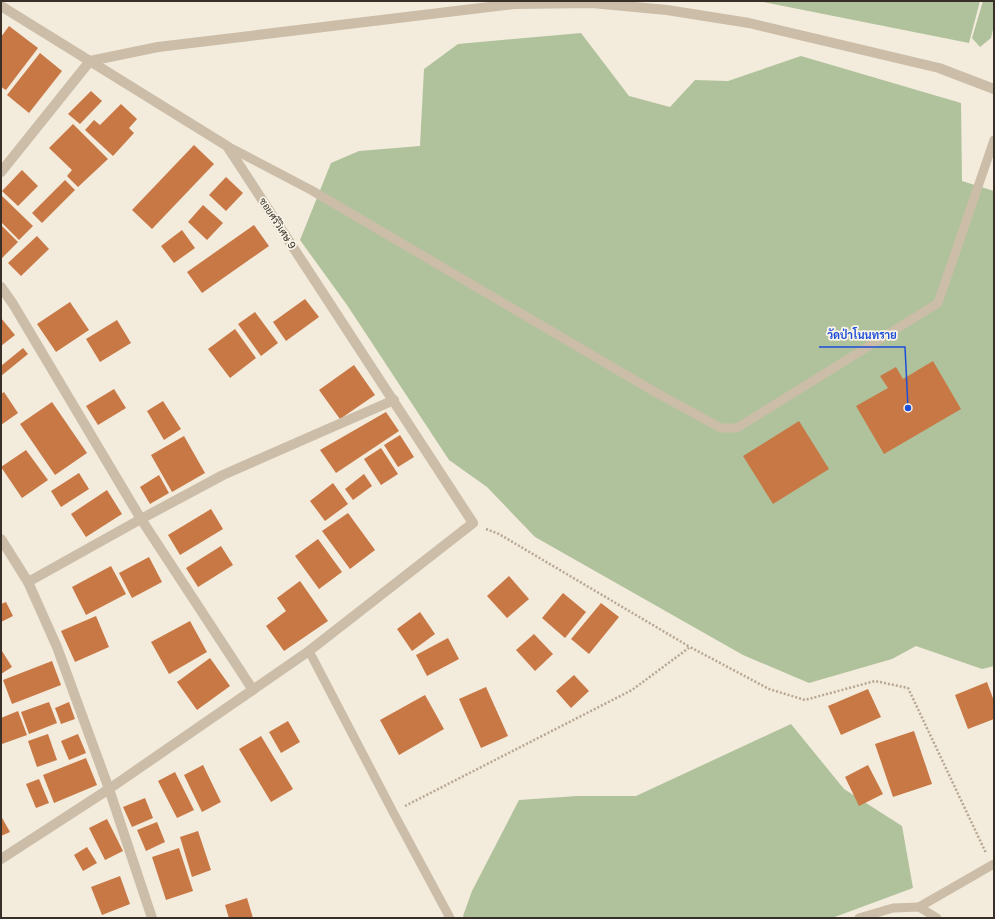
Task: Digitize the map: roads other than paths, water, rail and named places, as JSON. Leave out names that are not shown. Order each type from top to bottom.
[{"type":"street","points":[[1,172],[90,61],[158,47],[506,5],[592,3],[667,10],[749,23],[939,68],[994,89]]},
{"type":"street","name":"ซอยศรีวิเศษ 9","points":[[1,6],[227,146],[473,523],[308,651]]},
{"type":"street","points":[[1,287],[13,304],[141,519],[253,690]]},
{"type":"street","points":[[28,582],[224,475],[394,400]]},
{"type":"street","points":[[1,539],[28,582],[57,646],[109,789],[152,918]]},
{"type":"street","points":[[1,859],[109,789],[308,651]]},
{"type":"lane","points":[[227,146],[311,190],[655,392],[721,428],[737,428],[938,303],[994,140]]},
{"type":"lane","points":[[308,651],[450,918]]},
{"type":"lane","points":[[859,918],[893,908],[919,907],[993,864]]},
{"type":"lane","points":[[919,907],[937,918]]},
{"type":"place","name":"วัดป่าโนนทราย","points":[[908,408]]}]
